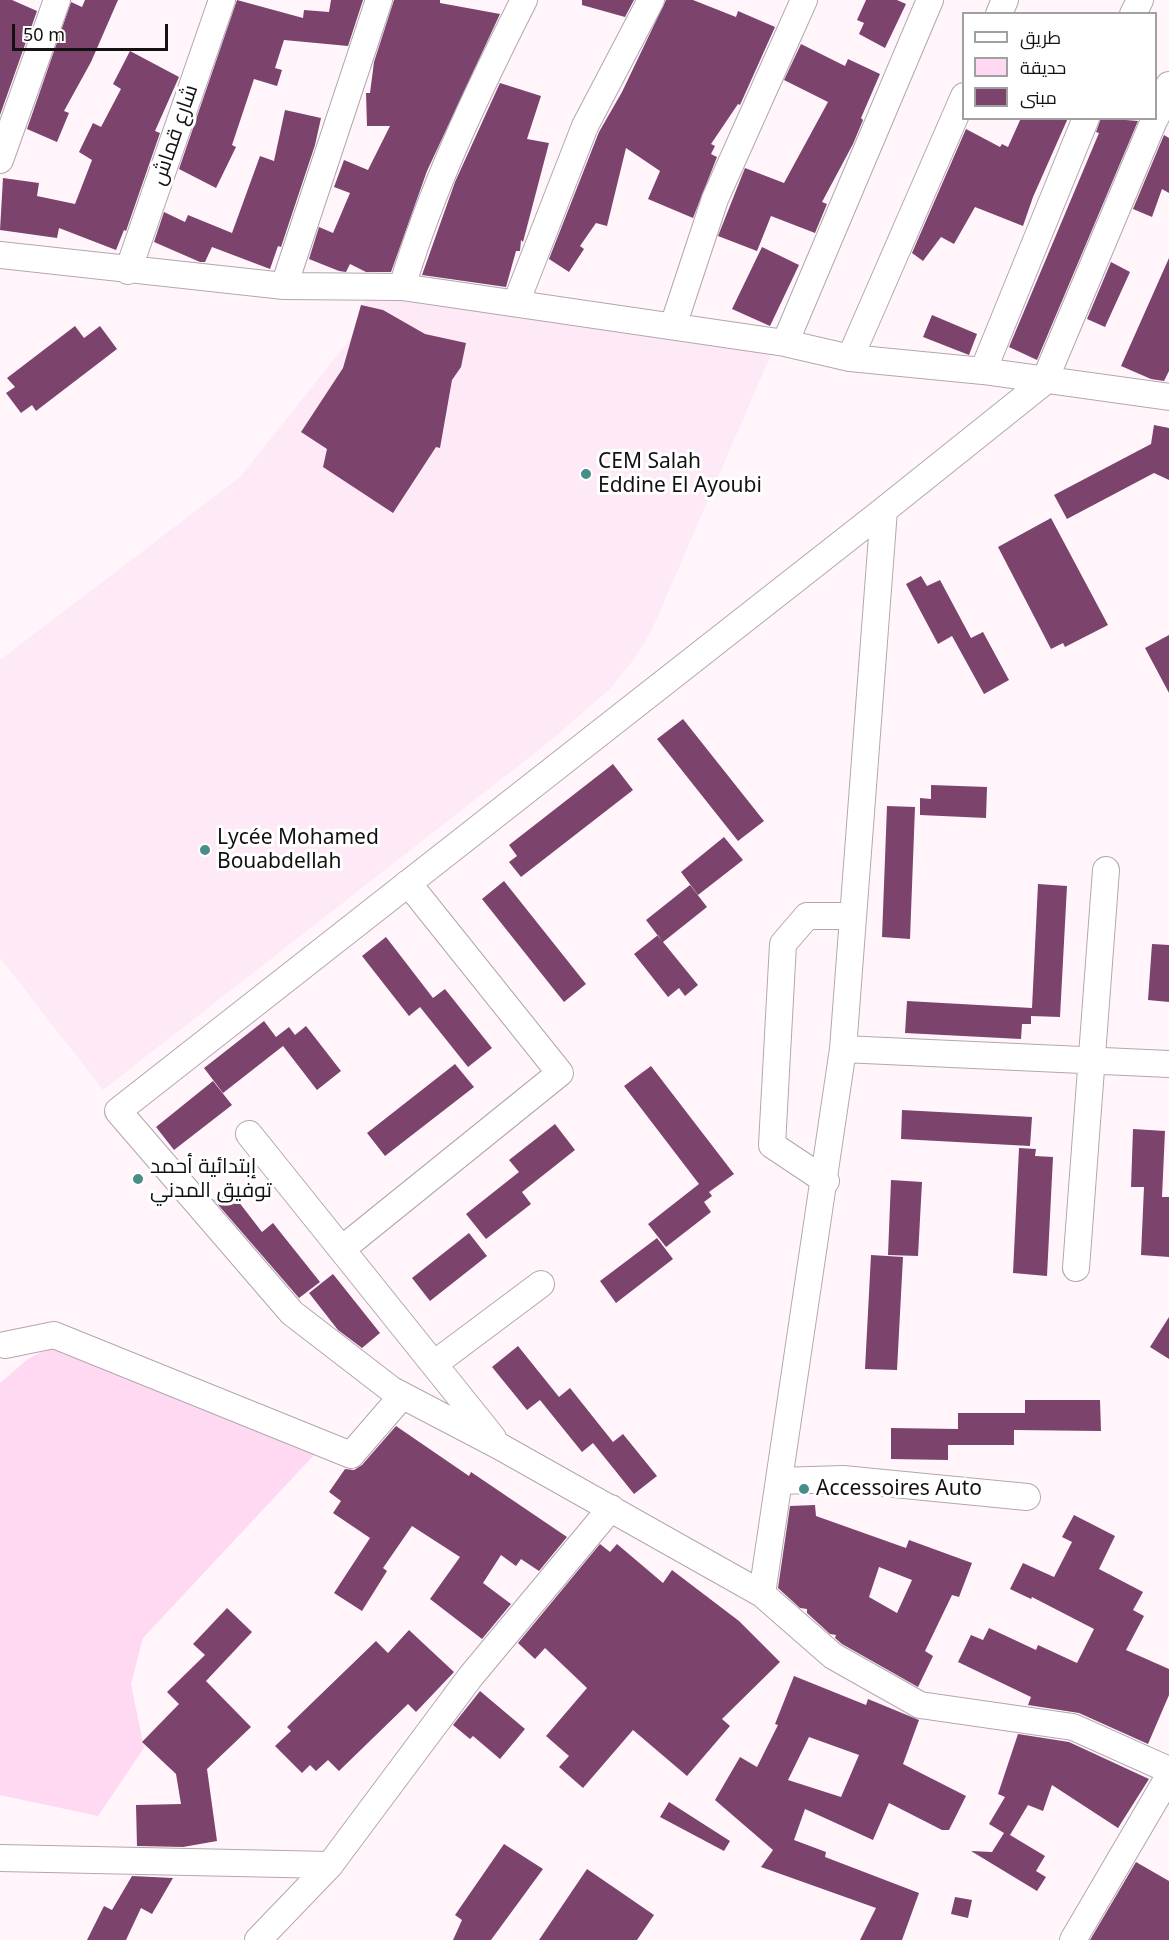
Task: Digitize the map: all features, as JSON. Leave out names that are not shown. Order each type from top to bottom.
[{"type":"street","points":[[0,160],[57,0]]},
{"type":"street","name":"شارع قماش","points":[[128,271],[222,0]]},
{"type":"street","points":[[284,286],[379,0]]},
{"type":"street","points":[[402,287],[420,229],[475,97],[524,0]]},
{"type":"street","points":[[516,303],[585,126],[651,0]]},
{"type":"street","points":[[673,326],[715,199],[804,0]]},
{"type":"street","points":[[785,343],[930,0]]},
{"type":"street","points":[[1157,113],[1169,85]]},
{"type":"street","points":[[850,358],[962,98]]},
{"type":"street","points":[[983,371],[1085,120]]},
{"type":"street","points":[[1154,120],[1044,382],[118,1112],[292,1313],[402,1396],[499,1446],[762,1594],[833,1656],[920,1705],[1073,1727],[1169,1770]]},
{"type":"street","points":[[0,255],[128,271],[284,286],[402,287],[785,343],[850,358],[983,371],[1044,382],[1169,397]]},
{"type":"street","points":[[762,1594],[826,1181],[843,1049],[884,510]]},
{"type":"street","points":[[1077,1268],[1106,870]]},
{"type":"street","points":[[342,1249],[560,1073],[408,884]]},
{"type":"street","points":[[826,1181],[772,1145],[783,944],[807,916],[853,916]]},
{"type":"street","points":[[843,1049],[1169,1064]]},
{"type":"street","points":[[249,1134],[499,1446]]},
{"type":"street","points":[[434,1364],[541,1284]]},
{"type":"street","points":[[5,1345],[54,1335],[351,1455],[402,1396]]},
{"type":"street","points":[[779,1481],[843,1479],[1027,1497]]},
{"type":"street","points":[[258,1940],[330,1865],[471,1676],[611,1508]]},
{"type":"street","points":[[1073,1940],[1169,1776]]},
{"type":"street","points":[[0,1858],[330,1865]]},
{"type":"shaded area","name":"Lycée Mohamed Bouabdellah","points":[[366,291],[773,350],[651,632],[634,659],[609,690],[549,742],[103,1090],[0,958],[0,660],[240,477],[359,328]]},
{"type":"green space","points":[[73,1336],[328,1440],[143,1638],[131,1684],[144,1748],[98,1816],[0,1795],[0,1383],[28,1359]]},
{"type":"building","points":[[0,0],[12,0],[37,11],[0,115]]},
{"type":"building","points":[[85,0],[118,0],[91,62],[64,111],[69,113],[57,142],[27,129],[71,2],[82,7]]},
{"type":"building","points":[[237,0],[303,18],[304,10],[329,12],[331,0],[363,0],[348,46],[284,40],[275,68],[282,70],[277,86],[254,79],[232,145],[236,147],[216,188],[179,169]]},
{"type":"building","points":[[394,0],[440,0],[440,3],[500,14],[427,171],[391,272],[366,272],[350,264],[346,272],[339,271],[309,259],[319,227],[333,233],[350,193],[334,187],[344,160],[368,170],[390,126],[367,126],[366,93],[370,93],[374,62]]},
{"type":"building","points":[[582,0],[634,0],[625,17],[582,5]]},
{"type":"building","points":[[666,0],[693,0],[736,17],[738,11],[775,27],[740,105],[738,104],[711,144],[715,146],[711,154],[717,157],[693,218],[648,199],[660,171],[626,148],[607,226],[596,223],[580,246],[584,249],[569,272],[549,259],[599,132],[622,92]]},
{"type":"building","points":[[866,0],[897,0],[906,4],[885,48],[859,34],[864,23],[857,20]]},
{"type":"building","points":[[801,44],[845,66],[848,59],[880,74],[861,118],[863,120],[853,144],[822,202],[827,204],[815,233],[771,216],[757,251],[718,236],[745,168],[784,183],[828,102],[784,80]]},
{"type":"building","points":[[130,51],[179,77],[155,131],[160,133],[126,231],[124,230],[116,250],[59,228],[57,238],[0,230],[3,178],[39,183],[37,196],[75,204],[92,160],[79,152],[93,123],[101,127],[121,89],[113,84]]},
{"type":"building","points":[[500,83],[541,96],[527,139],[549,143],[523,242],[521,240],[520,251],[516,251],[506,287],[422,275],[455,182]]},
{"type":"building","points":[[285,110],[321,118],[315,145],[281,247],[278,246],[270,269],[212,247],[205,262],[200,262],[154,242],[164,212],[185,222],[188,215],[232,233],[260,156],[274,161]]},
{"type":"building","points":[[1020,120],[1067,120],[1033,197],[1023,226],[975,207],[954,244],[941,237],[923,261],[912,253],[966,129],[1000,147],[1002,144],[1008,147]]},
{"type":"building","points":[[1100,120],[1138,121],[1037,360],[1009,347],[1099,133],[1096,132]]},
{"type":"building","points":[[1164,135],[1169,138],[1169,193],[1162,189],[1152,217],[1133,209]]},
{"type":"building","points":[[762,247],[799,265],[770,326],[732,309]]},
{"type":"building","points":[[1169,258],[1169,371],[1164,381],[1151,379],[1121,366]]},
{"type":"building","points":[[1111,262],[1130,272],[1105,327],[1087,319]]},
{"type":"building","points":[[361,305],[383,310],[425,334],[466,343],[461,367],[452,380],[440,448],[436,447],[393,513],[323,467],[327,449],[301,432],[343,368]]},
{"type":"building","points":[[932,315],[977,334],[969,355],[923,337]]},
{"type":"building","points":[[75,326],[84,338],[100,326],[117,349],[36,411],[32,405],[21,413],[6,393],[15,387],[7,378]]},
{"type":"building","points":[[1154,425],[1169,428],[1169,480],[1154,473],[1067,519],[1054,495],[1151,444]]},
{"type":"building","points":[[1051,518],[1108,625],[1065,647],[1063,643],[1051,649],[998,547]]},
{"type":"building","points":[[921,576],[927,586],[940,580],[971,638],[983,632],[1009,680],[984,694],[952,636],[938,644],[906,584]]},
{"type":"building","points":[[1169,635],[1169,693],[1145,648]]},
{"type":"building","points":[[683,719],[764,821],[738,841],[657,739]]},
{"type":"building","points":[[613,764],[633,790],[521,877],[509,862],[517,856],[509,845]]},
{"type":"building","points":[[931,785],[987,787],[986,818],[920,815],[920,798],[931,799]]},
{"type":"building","points":[[887,806],[915,807],[910,939],[882,937]]},
{"type":"building","points":[[724,837],[743,860],[698,895],[681,872]]},
{"type":"building","points":[[504,881],[586,984],[564,1002],[482,899]]},
{"type":"building","points":[[1038,884],[1067,886],[1060,1017],[1031,1016],[1031,1024],[1022,1024],[1021,1039],[905,1033],[907,1001],[1032,1008]]},
{"type":"building","points":[[690,885],[707,907],[663,942],[698,985],[685,996],[679,988],[668,997],[634,954],[658,935],[646,920]]},
{"type":"building","points":[[386,937],[433,998],[445,989],[492,1048],[468,1067],[420,1007],[409,1016],[362,956]]},
{"type":"building","points":[[1152,944],[1169,945],[1169,1002],[1148,1000]]},
{"type":"building","points":[[264,1021],[276,1037],[289,1027],[295,1035],[306,1026],[341,1071],[317,1090],[283,1046],[223,1093],[204,1068]]},
{"type":"building","points":[[455,1064],[474,1087],[385,1156],[367,1133]]},
{"type":"building","points":[[651,1066],[734,1174],[709,1192],[712,1196],[704,1202],[711,1212],[666,1247],[648,1224],[699,1184],[624,1086]]},
{"type":"building","points":[[213,1081],[232,1105],[174,1150],[156,1127]]},
{"type":"building","points":[[902,1110],[1032,1117],[1030,1146],[901,1139]]},
{"type":"building","points":[[555,1124],[575,1150],[522,1192],[531,1204],[486,1239],[466,1214],[519,1172],[509,1160]]},
{"type":"building","points":[[1133,1129],[1165,1131],[1162,1197],[1169,1197],[1169,1257],[1141,1255],[1144,1187],[1131,1187]]},
{"type":"building","points":[[1019,1148],[1036,1149],[1035,1156],[1053,1157],[1047,1276],[1013,1273]]},
{"type":"building","points":[[891,1180],[922,1182],[918,1256],[888,1255]]},
{"type":"building","points":[[228,1188],[262,1232],[273,1223],[320,1282],[299,1298],[214,1200]]},
{"type":"building","points":[[469,1233],[487,1256],[430,1301],[412,1278]]},
{"type":"building","points":[[657,1238],[673,1259],[616,1303],[600,1281]]},
{"type":"building","points":[[871,1255],[903,1257],[897,1370],[865,1369]]},
{"type":"building","points":[[333,1274],[380,1333],[362,1348],[338,1330],[309,1293]]},
{"type":"building","points":[[1169,1317],[1169,1359],[1150,1347]]},
{"type":"building","points":[[518,1346],[559,1397],[570,1388],[613,1442],[623,1434],[657,1476],[634,1494],[593,1443],[582,1452],[540,1400],[527,1410],[492,1367]]},
{"type":"building","points":[[1025,1400],[1100,1400],[1101,1431],[1014,1430],[1014,1445],[948,1445],[948,1460],[891,1459],[891,1428],[958,1429],[958,1413],[1025,1413]]},
{"type":"building","points":[[396,1426],[469,1476],[471,1472],[567,1537],[539,1571],[521,1559],[516,1566],[501,1555],[483,1583],[511,1604],[482,1639],[430,1599],[460,1557],[412,1526],[383,1568],[387,1571],[362,1611],[334,1593],[370,1538],[333,1513],[341,1501],[329,1492],[345,1469],[354,1470],[362,1465]]},
{"type":"building","points":[[815,1505],[816,1516],[906,1548],[909,1540],[972,1563],[959,1597],[952,1595],[925,1651],[933,1656],[918,1687],[842,1644],[835,1638],[836,1635],[830,1634],[807,1613],[807,1609],[800,1608],[778,1588],[790,1506]],"holes":[[[879,1567],[912,1580],[897,1613],[869,1597]]]},
{"type":"building","points":[[1074,1515],[1115,1536],[1099,1569],[1143,1592],[1133,1610],[1144,1616],[1126,1650],[1169,1669],[1169,1695],[1148,1744],[1079,1713],[1028,1705],[1031,1697],[958,1662],[971,1635],[983,1640],[989,1628],[1036,1650],[1038,1645],[1077,1663],[1094,1629],[1032,1597],[1031,1599],[1010,1589],[1023,1563],[1054,1577],[1072,1542],[1062,1537]]},
{"type":"building","points":[[600,1544],[610,1552],[617,1544],[663,1583],[672,1570],[739,1621],[780,1662],[722,1719],[730,1726],[687,1776],[633,1730],[583,1788],[559,1767],[569,1756],[546,1736],[587,1688],[545,1648],[535,1659],[518,1643]]},
{"type":"building","points":[[227,1608],[252,1632],[206,1681],[251,1727],[207,1769],[217,1841],[183,1847],[137,1846],[136,1805],[181,1804],[176,1774],[142,1742],[179,1704],[167,1692],[205,1655],[193,1644]]},
{"type":"building","points":[[409,1630],[454,1672],[416,1712],[408,1704],[339,1771],[328,1760],[316,1771],[310,1765],[302,1773],[275,1746],[291,1731],[287,1727],[376,1641],[388,1653]]},
{"type":"building","points":[[794,1676],[866,1705],[868,1699],[919,1720],[903,1764],[966,1796],[949,1830],[942,1830],[889,1803],[873,1840],[805,1809],[794,1840],[826,1852],[825,1857],[919,1893],[902,1940],[860,1940],[876,1908],[761,1867],[773,1850],[715,1800],[740,1757],[757,1767],[778,1725],[775,1724]],"holes":[[[809,1737],[859,1755],[841,1797],[788,1780]]]},
{"type":"building","points":[[480,1691],[525,1729],[500,1759],[473,1736],[470,1739],[453,1725]]},
{"type":"building","points":[[1018,1734],[1069,1742],[1149,1779],[1118,1828],[1052,1785],[1043,1811],[1028,1805],[1010,1835],[1045,1856],[1036,1871],[1046,1877],[1037,1891],[971,1851],[992,1852],[1004,1833],[989,1824],[1005,1797],[998,1794]]},
{"type":"building","points":[[669,1802],[730,1841],[724,1851],[660,1817]]},
{"type":"building","points":[[504,1844],[543,1869],[491,1940],[453,1940],[462,1920],[455,1915]]},
{"type":"building","points":[[1136,1862],[1169,1881],[1169,1940],[1090,1940]]},
{"type":"building","points":[[587,1869],[654,1915],[637,1940],[539,1940]]},
{"type":"building","points":[[132,1876],[173,1878],[152,1914],[141,1908],[126,1940],[87,1940],[104,1906],[112,1910]]},
{"type":"building","points":[[955,1897],[972,1900],[968,1918],[951,1914]]},
{"type":"place","name":"CEM Salah Eddine El Ayoubi","points":[[586,474]]},
{"type":"place","name":"Lycée Mohamed Bouabdellah","points":[[205,850]]},
{"type":"place","name":"إبتدائية أحمد توفيق المدني","points":[[138,1179]]},
{"type":"place","name":"Accessoires Auto","points":[[804,1489]]}]
